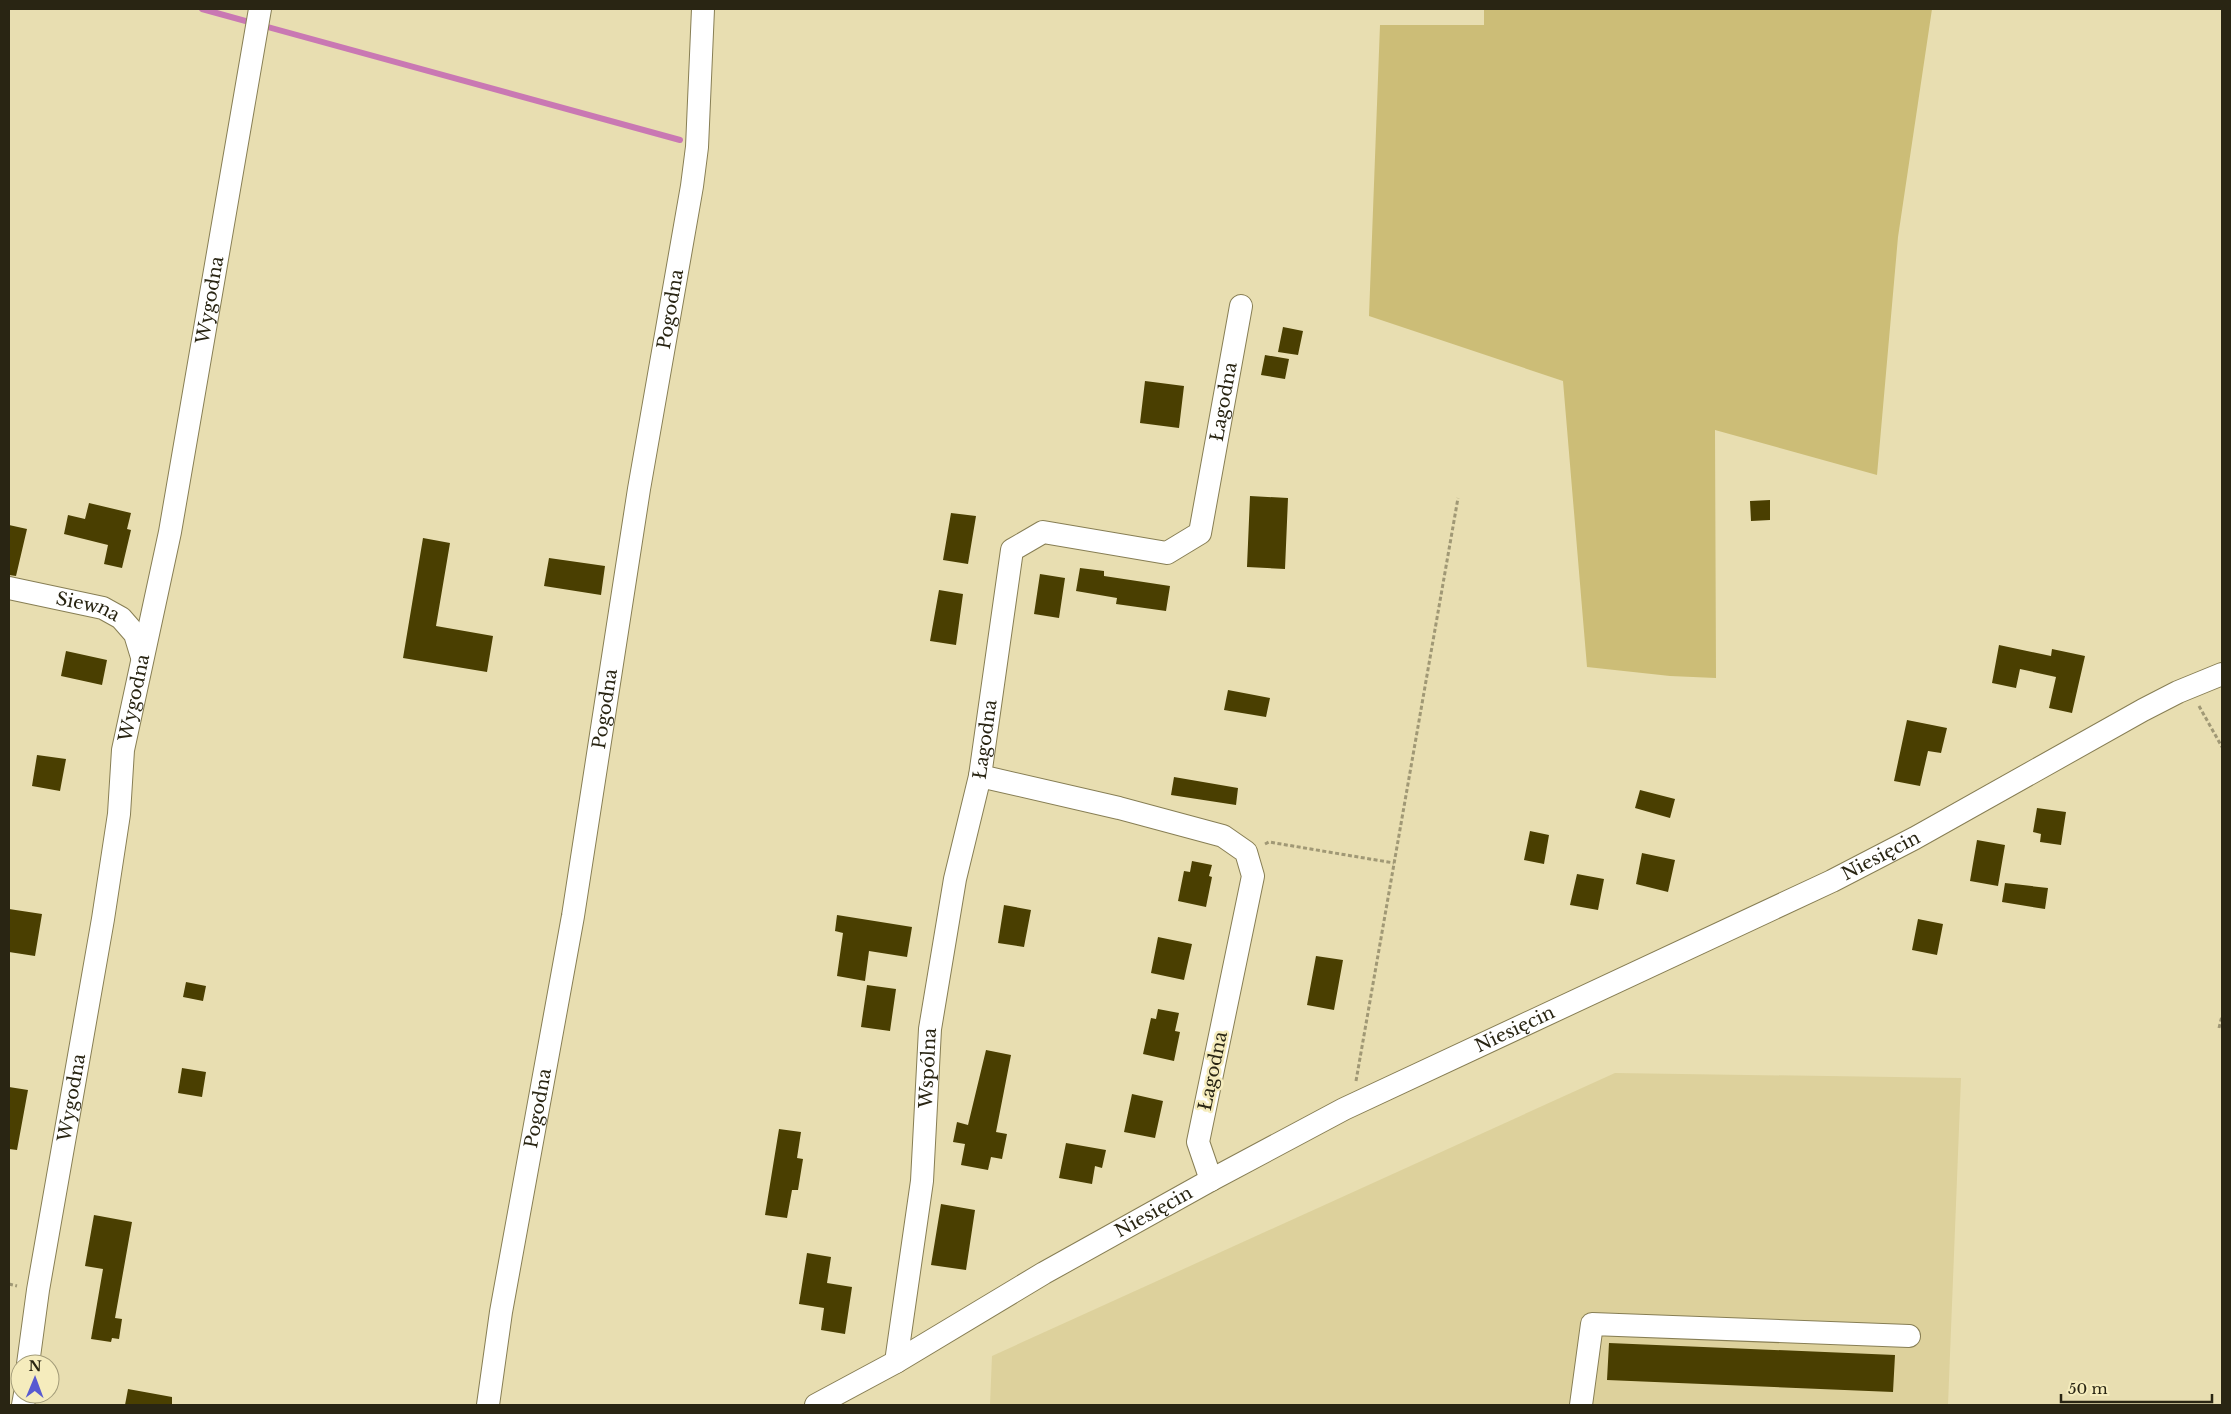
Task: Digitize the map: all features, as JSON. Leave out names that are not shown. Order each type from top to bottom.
[{"type":"street","name":"Pogodna","points":[[488,1405],[501,1312],[573,916],[639,489],[692,186],[698,138],[703,9]]},
{"type":"street","name":"Wygodna","points":[[29,1354],[38,1290],[104,919],[119,814],[123,750],[170,532],[259,19]]},
{"type":"street","name":"Łagodna","points":[[1211,1180],[1198,1142],[1253,876],[1246,852],[1223,836],[1119,808],[980,776],[1012,550],[1043,532],[1167,553],[1200,534],[1241,306]]},
{"type":"street","name":"Siewna","points":[[9,588],[103,608],[121,618],[135,634],[142,658]]},
{"type":"street","name":"Niesięcin","points":[[816,1405],[896,1362],[1008,1293],[1211,1180],[1360,1101],[1832,881],[1915,838],[2098,734],[2189,687],[2222,674]]},
{"type":"street","name":"Wspólna","points":[[896,1362],[922,1181],[930,1029],[955,879],[980,776]]},
{"type":"street","points":[[1581,1405],[1592,1324],[1909,1336]]},
{"type":"path","points":[[1360,1101],[1356,1080],[1458,498]]},
{"type":"path","points":[[2189,687],[2222,747]]},
{"type":"path","points":[[1246,852],[1269,842],[1394,863]]},
{"type":"path","points":[[2219,1028],[2222,1016]]},
{"type":"shaded area","points":[[1484,9],[1932,9],[1898,237],[1877,475],[1715,430],[1716,678],[1670,676],[1587,667],[1563,381],[1369,316],[1380,25],[1484,25]]},
{"type":"shaded area","points":[[1615,1073],[1961,1078],[1948,1405],[990,1405],[992,1356]]},
{"type":"building","points":[[1283,327],[1303,331],[1298,355],[1278,352]]},
{"type":"building","points":[[1265,355],[1289,359],[1285,379],[1261,375]]},
{"type":"building","points":[[1145,381],[1184,386],[1179,428],[1140,423]]},
{"type":"building","points":[[1250,496],[1288,498],[1285,569],[1247,567]]},
{"type":"building","points":[[1770,500],[1770,520],[1751,521],[1750,501]]},
{"type":"building","points":[[89,503],[131,513],[127,529],[131,530],[122,568],[104,564],[108,545],[64,534],[68,515],[85,519]]},
{"type":"building","points":[[951,513],[976,516],[968,564],[943,560]]},
{"type":"building","points":[[9,525],[27,529],[16,576],[9,575]]},
{"type":"building","points":[[423,538],[450,543],[436,626],[493,636],[487,672],[403,658]]},
{"type":"building","points":[[549,558],[605,566],[601,595],[544,586]]},
{"type":"building","points":[[1080,568],[1104,571],[1104,576],[1170,586],[1166,611],[1116,604],[1117,598],[1076,591]]},
{"type":"building","points":[[1040,574],[1065,578],[1059,618],[1034,614]]},
{"type":"building","points":[[939,590],[963,594],[956,645],[930,641]]},
{"type":"building","points":[[1999,645],[2051,656],[2052,649],[2085,656],[2072,713],[2049,708],[2056,677],[2020,669],[2016,688],[1992,683]]},
{"type":"building","points":[[66,651],[107,660],[102,685],[61,676]]},
{"type":"building","points":[[1228,690],[1270,698],[1266,717],[1224,710]]},
{"type":"building","points":[[1907,720],[1947,728],[1941,753],[1928,751],[1920,786],[1894,781]]},
{"type":"building","points":[[37,755],[66,759],[60,791],[32,786]]},
{"type":"building","points":[[1174,777],[1238,788],[1236,805],[1171,795]]},
{"type":"building","points":[[1640,790],[1675,799],[1670,818],[1635,808]]},
{"type":"building","points":[[2037,808],[2066,812],[2061,845],[2040,842],[2041,834],[2033,832]]},
{"type":"building","points":[[1530,831],[1549,835],[1544,864],[1524,860]]},
{"type":"building","points":[[1977,840],[2005,845],[1998,886],[1970,881]]},
{"type":"building","points":[[1642,853],[1675,860],[1668,892],[1636,884]]},
{"type":"building","points":[[1192,861],[1212,865],[1209,876],[1212,877],[1206,907],[1178,901],[1184,871],[1190,872]]},
{"type":"building","points":[[1577,874],[1604,879],[1598,910],[1570,905]]},
{"type":"building","points":[[2005,883],[2048,888],[2045,909],[2002,902]]},
{"type":"building","points":[[1004,905],[1031,910],[1024,947],[998,943]]},
{"type":"building","points":[[9,909],[42,914],[35,956],[9,952]]},
{"type":"building","points":[[837,915],[912,927],[907,957],[869,951],[865,981],[837,976],[843,933],[835,931]]},
{"type":"building","points":[[1918,919],[1943,924],[1937,955],[1912,950]]},
{"type":"building","points":[[1158,937],[1192,944],[1184,980],[1151,973]]},
{"type":"building","points":[[1316,956],[1343,960],[1334,1010],[1307,1005]]},
{"type":"building","points":[[186,982],[206,986],[203,1001],[183,997]]},
{"type":"building","points":[[867,985],[896,989],[890,1031],[861,1027]]},
{"type":"building","points":[[1158,1009],[1179,1013],[1175,1031],[1180,1032],[1174,1061],[1143,1054],[1151,1018],[1156,1019]]},
{"type":"building","points":[[986,1050],[1011,1055],[996,1132],[1007,1134],[1002,1159],[991,1157],[988,1170],[961,1165],[965,1144],[953,1142],[957,1122],[968,1125]]},
{"type":"building","points":[[182,1068],[206,1072],[202,1097],[178,1093]]},
{"type":"building","points":[[9,1087],[28,1090],[17,1150],[9,1149]]},
{"type":"building","points":[[1132,1094],[1163,1101],[1155,1138],[1124,1132]]},
{"type":"building","points":[[779,1129],[801,1132],[797,1158],[803,1159],[798,1190],[792,1190],[787,1218],[765,1215]]},
{"type":"building","points":[[1066,1143],[1106,1150],[1102,1168],[1095,1166],[1092,1184],[1059,1178]]},
{"type":"building","points":[[941,1204],[975,1210],[966,1270],[931,1265]]},
{"type":"building","points":[[94,1215],[132,1222],[115,1318],[122,1319],[119,1339],[112,1338],[111,1342],[91,1339],[103,1269],[85,1266]]},
{"type":"building","points":[[807,1253],[831,1257],[827,1283],[852,1287],[845,1334],[821,1330],[824,1308],[799,1304]]},
{"type":"building","points":[[1609,1343],[1895,1355],[1893,1392],[1607,1380]]},
{"type":"building","points":[[128,1389],[172,1397],[172,1405],[125,1405]]},
{"type":"waterway","points":[[202,9],[680,140]]}]
